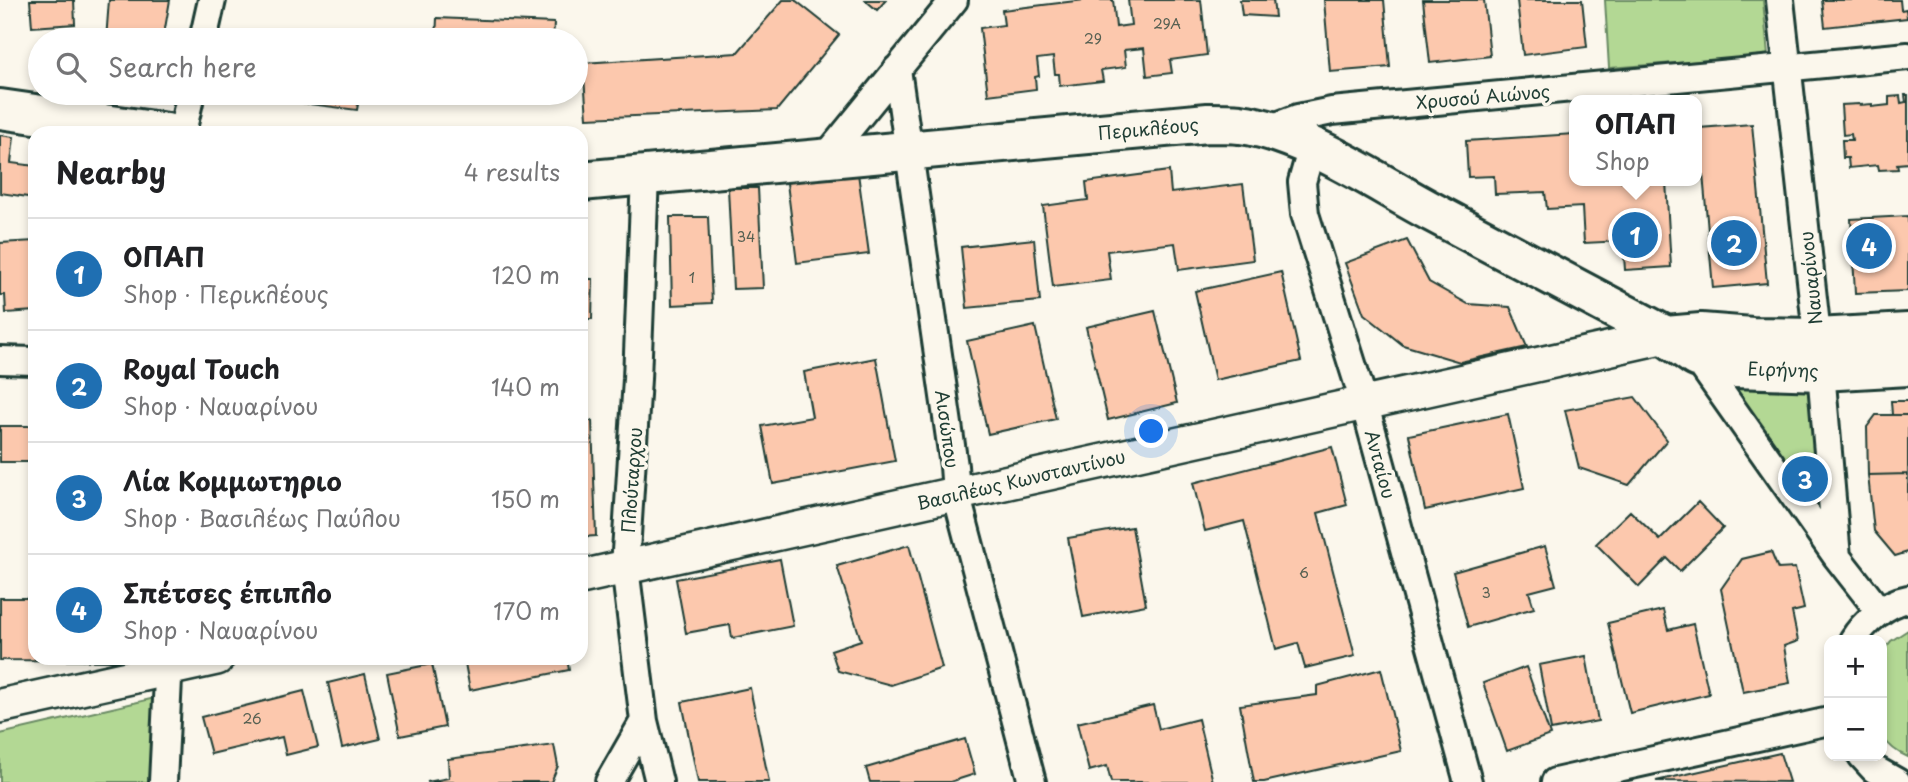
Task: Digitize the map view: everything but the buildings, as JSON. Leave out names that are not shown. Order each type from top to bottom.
[{"type":"main road","points":[[0,109],[118,126]]},
{"type":"main road","name":"Περικλέους","points":[[588,180],[1208,123],[1240,124],[1266,130],[1312,147],[1681,346]]},
{"type":"main road","name":"Ειρήνης","points":[[1681,346],[1734,368],[1819,354],[1908,333]]},
{"type":"main road","name":"Ειρήνης","points":[[1819,354],[1908,366]]},
{"type":"street","points":[[205,28],[212,0]]},
{"type":"street","points":[[825,158],[954,0]]},
{"type":"street","name":"Ναυαρίνου","points":[[1780,0],[1819,354],[1837,557]]},
{"type":"street","name":"Χρυσού Αιώνος","points":[[1266,130],[1298,118],[1332,111],[1908,56]]},
{"type":"street","name":"Αισώπου","points":[[897,69],[956,493],[1032,782]]},
{"type":"street","points":[[184,126],[188,105]]},
{"type":"street","name":"Ανταίου","points":[[1312,147],[1302,182],[1305,214],[1364,402],[1468,782]]},
{"type":"street","name":"Πλούταρχου","points":[[645,174],[637,379],[625,567],[644,720],[659,782]]},
{"type":"street","points":[[1681,346],[1880,612]]},
{"type":"street","name":"Βασιλέως Κωνσταντίνου","points":[[588,575],[1364,402],[1681,346]]},
{"type":"street","points":[[0,360],[28,361]]},
{"type":"street","points":[[1856,635],[1880,612],[1908,599]]},
{"type":"street","points":[[0,706],[161,665]]},
{"type":"street","points":[[163,782],[169,665]]},
{"type":"street","points":[[609,782],[644,720]]},
{"type":"street","points":[[1555,782],[1824,722]]},
{"type":"street","points":[[1867,769],[1897,782]]},
{"type":"green space","points":[[1605,0],[1763,0],[1768,56],[1609,68]]},
{"type":"green space","points":[[1809,382],[1819,512],[1718,385]]},
{"type":"green space","points":[[1908,630],[1908,757],[1887,743],[1887,646]]},
{"type":"green space","points":[[155,698],[152,782],[0,782],[0,734]]},
{"type":"place","name":"ΟΠΑΠ","points":[[1635,235]]},
{"type":"place","name":"Royal Touch","points":[[1734,243]]},
{"type":"place","name":"Σπέτσες έπιπλο","points":[[1869,246]]},
{"type":"place","name":"Λία Κομμωτηριο","points":[[1805,479]]}]
